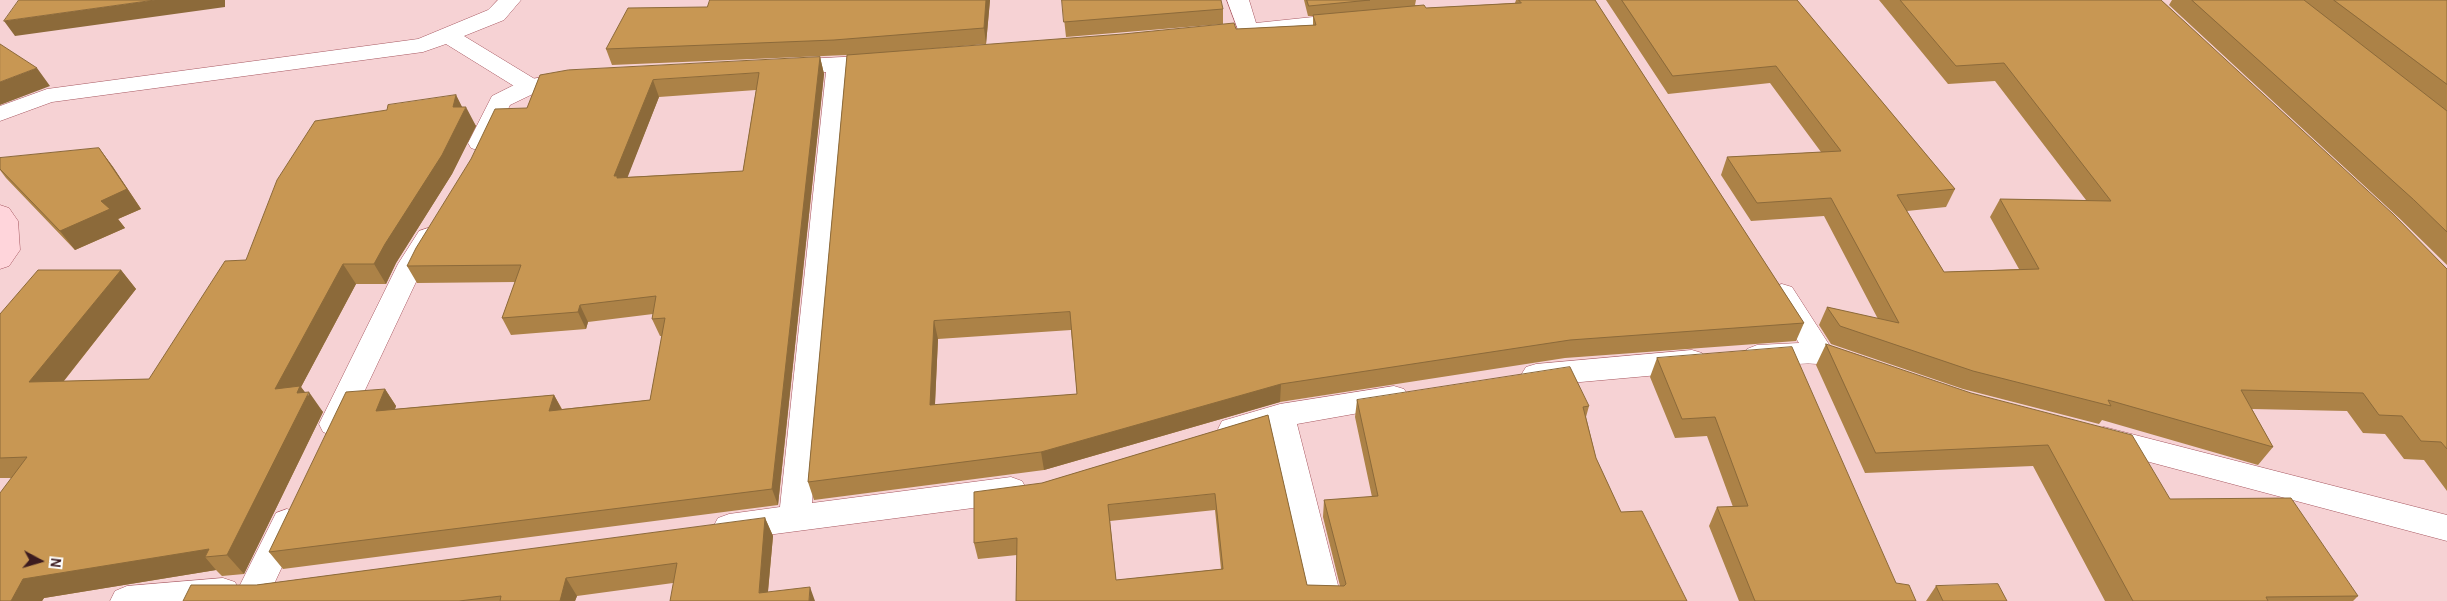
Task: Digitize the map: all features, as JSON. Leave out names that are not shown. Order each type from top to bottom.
[{"type":"street","points":[[0,114],[47,96],[422,45],[496,15],[510,0]]},
{"type":"street","points":[[1238,0],[1239,31],[1376,18]]},
{"type":"street","points":[[447,35],[530,86]]},
{"type":"street","points":[[761,68],[907,60]]},
{"type":"street","points":[[795,518],[838,65]]},
{"type":"street","points":[[470,167],[500,101],[530,86],[597,75]]},
{"type":"street","points":[[0,214],[5,221],[7,250],[0,260]]},
{"type":"street","points":[[324,444],[411,264],[441,216]]},
{"type":"street","points":[[1771,277],[1806,362]]},
{"type":"street","points":[[1506,380],[1565,371],[1729,358],[1806,362],[1885,376]]},
{"type":"street","points":[[1204,438],[1280,415],[1417,394]]},
{"type":"street","points":[[1280,415],[1325,601]]},
{"type":"street","points":[[2074,431],[2447,528]]},
{"type":"street","points":[[701,531],[1035,487]]},
{"type":"street","points":[[128,601],[269,587],[298,498]]},
{"type":"building","points":[[19,0],[155,0],[4,21]]},
{"type":"building","points":[[710,0],[986,0],[984,28],[834,40],[606,49],[628,8],[707,7]]},
{"type":"building","points":[[1062,0],[1221,0],[1223,9],[1064,22]]},
{"type":"building","points":[[1307,0],[1370,0],[1309,6]]},
{"type":"building","points":[[1519,0],[1595,0],[1804,323],[1570,340],[1281,384],[1041,452],[808,482],[847,55],[1123,34],[1234,23],[1236,29],[1316,25],[1313,15],[1424,5],[1426,8],[1521,3]],"holes":[[[1070,312],[1077,394],[930,405],[934,321]]]},
{"type":"building","points":[[1622,0],[1797,0],[1955,189],[1897,195],[1944,272],[2039,269],[2000,199],[2111,201],[2004,63],[1956,66],[1900,0],[2161,0],[2393,214],[2447,269],[2447,449],[2441,442],[2421,441],[2402,416],[2379,415],[2363,393],[2241,390],[2273,447],[2108,400],[2111,406],[1973,371],[1840,326],[1827,307],[1899,323],[1831,198],[1757,203],[1727,157],[1841,151],[1776,66],[1673,76]]},
{"type":"building","points":[[2192,0],[2304,0],[2447,111],[2447,232],[2414,200]]},
{"type":"building","points":[[2334,0],[2447,0],[2447,84]]},
{"type":"building","points":[[0,44],[37,68],[0,82]]},
{"type":"building","points":[[820,57],[772,489],[269,552],[346,392],[385,389],[376,411],[554,395],[549,411],[650,400],[665,318],[652,319],[656,296],[580,305],[578,312],[502,318],[521,265],[407,266],[416,248],[471,159],[495,109],[527,108],[540,75],[568,70]],"holes":[[[759,73],[743,171],[617,178],[617,176],[614,176],[653,80]]]},
{"type":"building","points":[[456,95],[453,107],[466,107],[442,155],[374,264],[343,264],[275,389],[300,386],[297,393],[309,392],[227,555],[205,557],[209,549],[23,579],[11,601],[0,601],[0,493],[27,457],[0,458],[0,314],[38,270],[121,270],[29,382],[149,379],[225,261],[246,260],[277,180],[315,121],[387,110],[388,105]]},
{"type":"building","points":[[99,148],[127,189],[101,201],[110,209],[60,231],[0,169],[0,158]]},
{"type":"building","points":[[1826,344],[1971,393],[2132,435],[2170,499],[2291,498],[2358,596],[2266,597],[2268,601],[2133,601],[2048,445],[1876,453]]},
{"type":"building","points":[[1792,347],[1896,583],[1909,585],[1916,601],[1755,601],[1717,507],[1748,506],[1715,417],[1682,419],[1657,358]]},
{"type":"building","points":[[1570,367],[1589,406],[1583,407],[1596,458],[1621,512],[1642,511],[1687,601],[1016,601],[1017,538],[974,543],[974,492],[1042,483],[1268,415],[1307,585],[1344,586],[1346,584],[1324,500],[1378,496],[1357,400]],"holes":[[[1215,494],[1223,569],[1116,580],[1108,505]]]},
{"type":"building","points":[[765,518],[759,593],[810,587],[809,601],[670,601],[677,563],[566,578],[560,601],[500,601],[501,596],[459,601],[183,601],[191,585],[256,585]]},
{"type":"building","points":[[1998,584],[2007,601],[1943,601],[1936,586]]}]
